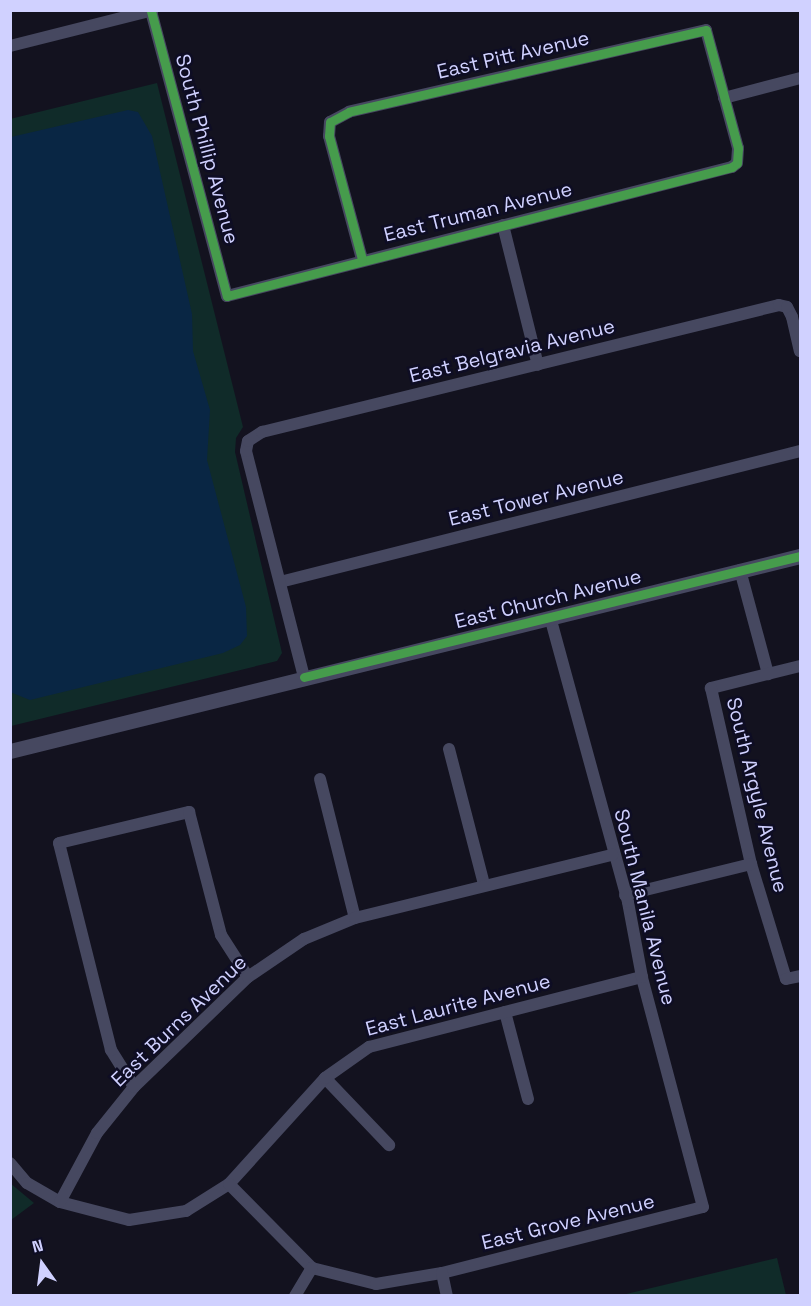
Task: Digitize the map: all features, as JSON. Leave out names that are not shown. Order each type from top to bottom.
[{"type":"street","points":[[10,46],[152,11]]},
{"type":"street","name":"South Phillip Avenue","points":[[152,11],[227,296]]},
{"type":"street","name":"East Pitt Avenue","points":[[362,259],[329,136],[330,122],[349,112],[706,30],[724,98]]},
{"type":"street","points":[[724,98],[801,78]]},
{"type":"street","name":"East Truman Avenue","points":[[227,296],[362,259],[721,172],[737,163],[738,148],[724,98]]},
{"type":"street","points":[[503,225],[538,365]]},
{"type":"street","name":"East Belgravia Avenue","points":[[280,582],[246,451],[248,441],[262,432],[779,305],[787,307],[801,351]]},
{"type":"street","name":"East Tower Avenue","points":[[280,582],[801,451]]},
{"type":"street","name":"East Church Avenue","points":[[10,751],[801,556]]},
{"type":"street","points":[[740,570],[768,674],[801,666]]},
{"type":"street","points":[[280,582],[304,677]]},
{"type":"street","name":"South Manila Avenue","points":[[550,617],[612,855],[625,894],[642,977],[703,1207]]},
{"type":"street","name":"South Argyle Avenue","points":[[768,674],[711,688],[751,864],[786,979],[801,976]]},
{"type":"street","points":[[448,748],[484,884]]},
{"type":"street","points":[[320,779],[355,918]]},
{"type":"street","points":[[134,1087],[111,1050],[59,843],[189,812],[221,936],[248,977]]},
{"type":"street","name":"East Burns Avenue","points":[[60,1202],[97,1133],[134,1087],[248,977],[304,939],[355,918],[484,884],[612,855]]},
{"type":"street","points":[[625,894],[751,864]]},
{"type":"street","name":"East Laurite Avenue","points":[[10,1163],[27,1183],[60,1202],[129,1220],[186,1211],[229,1184],[325,1078],[369,1047],[642,977]]},
{"type":"street","points":[[505,1012],[528,1099]]},
{"type":"street","points":[[325,1078],[389,1144]]},
{"type":"street","points":[[229,1184],[312,1268],[295,1296]]},
{"type":"street","name":"East Grove Avenue","points":[[312,1268],[376,1284],[442,1273],[703,1207]]},
{"type":"street","points":[[442,1273],[447,1296]]},
{"type":"green space","points":[[157,83],[243,427],[236,438],[235,452],[282,653],[277,661],[11,726],[10,119]]},
{"type":"green space","points":[[10,1183],[34,1203],[11,1220],[10,1220]]},
{"type":"green space","points":[[777,1258],[786,1295],[622,1295]]},
{"type":"water","points":[[128,110],[138,112],[152,136],[192,314],[193,351],[210,410],[207,460],[246,607],[247,636],[240,645],[223,653],[30,700],[10,692],[11,137]]},
{"type":"cycle path","points":[[151,11],[227,296],[732,167],[737,163],[738,148],[706,30],[349,112],[330,122],[329,136],[362,259]]},
{"type":"cycle path","points":[[304,677],[800,556]]}]
